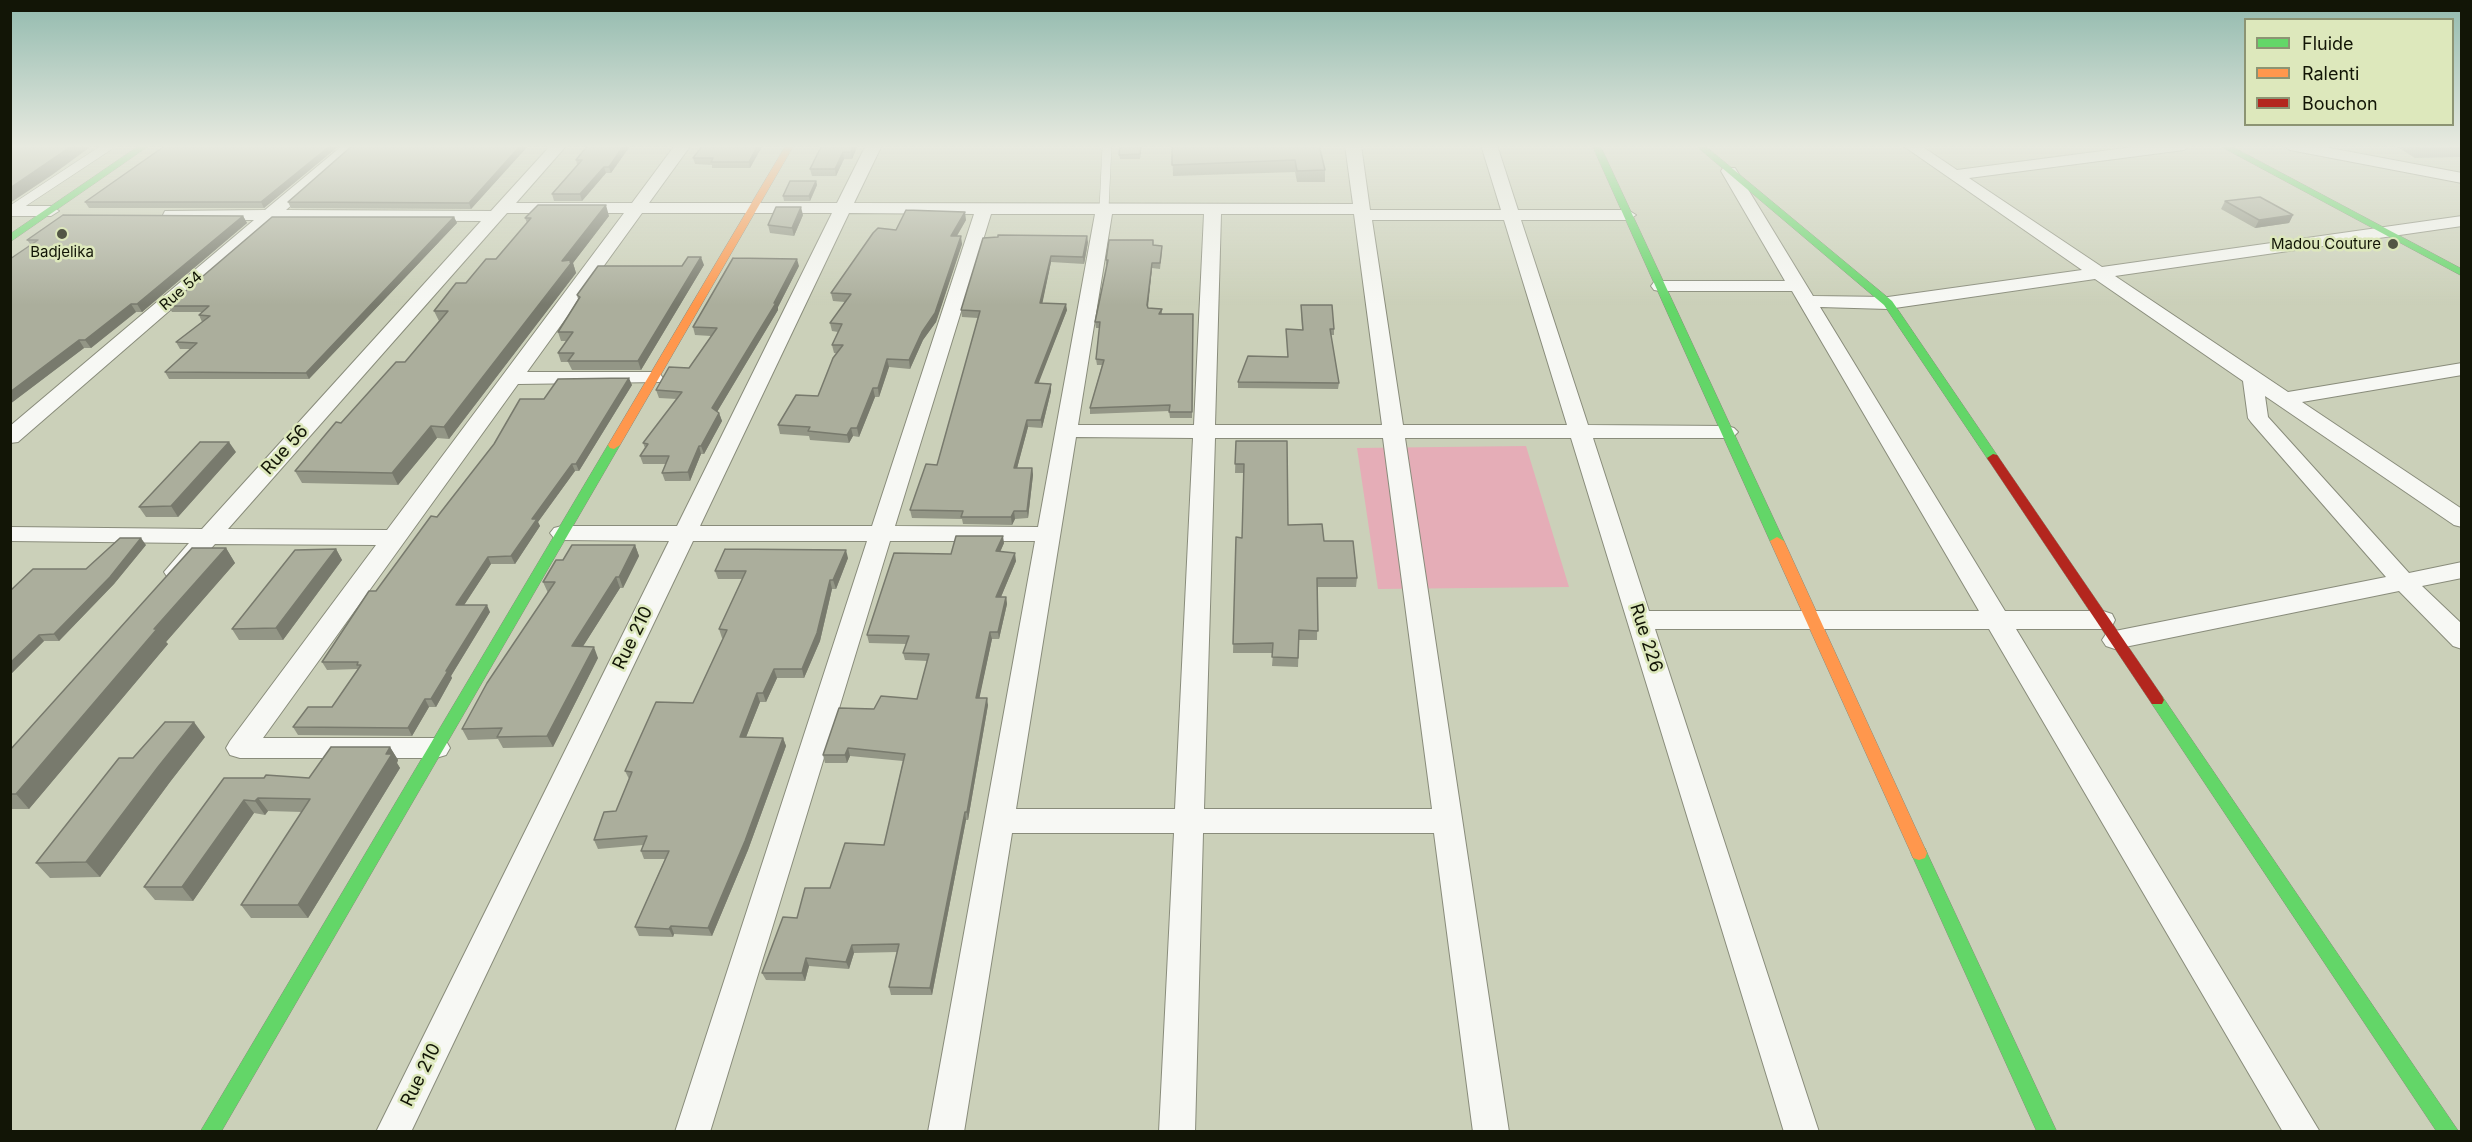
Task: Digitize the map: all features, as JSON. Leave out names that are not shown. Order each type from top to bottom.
[{"type":"street","points":[[10,239],[69,198]]},
{"type":"street","name":"Rue 54","points":[[10,437],[290,198]]},
{"type":"street","name":"Rue 56","points":[[161,587],[511,198]]},
{"type":"street","points":[[436,748],[240,748],[644,198]]},
{"type":"street","points":[[210,1131],[759,198]]},
{"type":"street","name":"Rue 210","points":[[393,1131],[848,198]]},
{"type":"street","points":[[1361,198],[1491,1131]]},
{"type":"street","name":"Rue 226","points":[[1506,198],[1802,1131]]},
{"type":"street","points":[[1620,198],[2047,1131]]},
{"type":"street","points":[[1746,198],[2303,1131]]},
{"type":"street","points":[[1763,198],[1888,303],[2449,1131]]},
{"type":"street","points":[[1988,198],[2462,520]]},
{"type":"street","points":[[2322,198],[2462,273]]},
{"type":"street","points":[[151,215],[269,216],[637,208],[1213,209],[1628,215]]},
{"type":"street","points":[[692,1131],[984,208]]},
{"type":"street","points":[[946,1131],[1104,209]]},
{"type":"street","points":[[1177,1131],[1213,209]]},
{"type":"street","points":[[11,211],[68,215]]},
{"type":"street","points":[[1660,286],[1803,293],[1888,303],[2462,221]]},
{"type":"street","points":[[2284,399],[2462,369]]},
{"type":"street","points":[[512,378],[653,378]]},
{"type":"street","points":[[2253,378],[2258,418],[2404,582],[2462,640]]},
{"type":"street","points":[[1066,431],[1727,432]]},
{"type":"street","points":[[562,533],[1048,534]]},
{"type":"street","points":[[10,534],[209,534],[394,538]]},
{"type":"street","points":[[1640,620],[1998,620],[2109,630],[2404,582],[2462,570]]},
{"type":"street","points":[[999,821],[1448,821]]},
{"type":"lane","points":[[11,211],[30,198]]},
{"type":"lane","points":[[1104,209],[1105,198]]},
{"type":"shaded area","points":[[1526,446],[1569,587],[1378,589],[1357,448]]},
{"type":"building","points":[[90,198],[266,198],[261,202],[85,202]]},
{"type":"building","points":[[292,198],[473,198],[469,203],[288,202]]},
{"type":"building","points":[[2262,198],[2293,215],[2259,220],[2225,201]]},
{"type":"building","points":[[538,205],[606,205],[562,261],[571,260],[572,262],[444,427],[431,426],[392,473],[295,471],[336,422],[341,423],[396,362],[405,362],[448,311],[434,311],[456,283],[466,283],[486,259],[496,259],[531,218],[525,218]]},
{"type":"building","points":[[776,207],[801,207],[792,228],[768,225]]},
{"type":"building","points":[[906,210],[965,212],[951,236],[961,236],[935,313],[922,332],[909,360],[887,359],[878,388],[873,388],[857,428],[851,428],[847,435],[808,431],[810,427],[778,425],[796,395],[818,396],[833,358],[843,345],[832,345],[842,324],[830,323],[851,294],[831,293],[873,233],[878,228],[896,230]]},
{"type":"building","points":[[63,215],[243,216],[137,304],[131,304],[85,340],[79,340],[10,392],[10,259],[38,240],[27,240]]},
{"type":"building","points":[[272,217],[454,217],[306,373],[165,372],[197,343],[176,342],[210,316],[199,315],[209,306],[168,306]]},
{"type":"building","points":[[998,235],[1087,236],[1083,257],[1051,256],[1040,303],[1066,304],[1035,383],[1051,384],[1041,420],[1027,420],[1014,468],[1032,468],[1027,511],[1014,511],[1011,517],[961,517],[963,511],[910,510],[926,464],[937,465],[980,311],[961,310],[983,238],[998,237]]},
{"type":"building","points":[[1109,240],[1153,240],[1153,245],[1162,246],[1160,263],[1152,263],[1147,305],[1148,308],[1162,309],[1159,314],[1193,314],[1192,412],[1169,412],[1170,405],[1090,408],[1104,360],[1096,359],[1100,322],[1095,322],[1108,260],[1106,260]]},
{"type":"building","points":[[688,257],[701,257],[638,361],[568,361],[574,353],[558,353],[573,332],[558,332],[580,297],[577,295],[598,266],[682,266]]},
{"type":"building","points":[[733,258],[797,259],[774,303],[776,303],[712,408],[719,413],[699,446],[688,472],[662,473],[669,456],[640,456],[648,444],[643,443],[682,392],[656,390],[669,367],[689,368],[717,328],[693,327]]},
{"type":"building","points":[[1301,305],[1332,305],[1334,329],[1330,329],[1339,383],[1238,382],[1248,356],[1288,357],[1286,329],[1303,330]]},
{"type":"building","points":[[629,378],[576,464],[572,464],[532,519],[537,519],[511,556],[488,557],[456,605],[487,605],[431,699],[425,699],[408,728],[293,727],[308,707],[332,707],[361,665],[357,665],[358,662],[322,662],[369,591],[376,591],[431,516],[437,517],[494,444],[520,399],[544,399],[558,379]]},
{"type":"building","points":[[1236,441],[1287,441],[1288,525],[1322,524],[1324,541],[1353,541],[1357,578],[1317,578],[1318,631],[1299,630],[1298,658],[1272,657],[1273,643],[1233,644],[1236,537],[1242,538],[1244,464],[1235,464]]},
{"type":"building","points":[[200,442],[229,442],[171,506],[139,507]]},
{"type":"building","points":[[956,536],[1003,536],[996,551],[1015,553],[996,597],[1006,597],[998,632],[990,632],[976,698],[987,698],[967,812],[965,812],[930,988],[889,987],[899,944],[852,945],[846,962],[806,958],[802,973],[762,973],[783,917],[797,918],[805,888],[830,888],[845,843],[884,845],[905,754],[848,748],[845,755],[823,755],[839,708],[874,709],[881,696],[917,699],[929,654],[903,653],[909,636],[867,635],[894,553],[951,554]]},
{"type":"building","points":[[120,538],[141,538],[110,577],[54,634],[39,635],[10,663],[10,591],[33,569],[86,569]]},
{"type":"building","points":[[572,545],[635,545],[619,577],[616,577],[572,646],[594,647],[547,736],[497,737],[502,728],[462,729],[487,683],[555,582],[543,582],[556,560],[563,560]]},
{"type":"building","points":[[192,548],[226,548],[154,629],[157,629],[16,794],[10,794],[10,750]]},
{"type":"building","points":[[336,549],[276,628],[232,629],[295,550]]},
{"type":"building","points":[[725,549],[846,550],[833,580],[830,580],[817,633],[802,669],[774,669],[763,693],[757,693],[740,737],[783,738],[745,841],[708,928],[635,927],[669,851],[641,851],[647,836],[594,840],[604,812],[616,811],[632,772],[625,771],[656,702],[693,703],[727,630],[719,629],[746,571],[715,571]]},
{"type":"building","points":[[165,722],[194,722],[86,862],[36,863],[119,758],[133,758]]},
{"type":"building","points":[[331,747],[390,747],[386,754],[392,754],[298,905],[241,905],[310,799],[244,800],[182,887],[144,887],[224,778],[264,778],[266,775],[309,778]]},
{"type":"traffic: fast","points":[[10,239],[69,198]]},
{"type":"traffic: fast","points":[[1620,198],[1777,541]]},
{"type":"traffic: fast","points":[[1763,198],[1888,303],[1993,458]]},
{"type":"traffic: fast","points":[[2322,198],[2462,273]]},
{"type":"traffic: fast","points":[[210,1132],[614,445]]},
{"type":"traffic: fast","points":[[2157,700],[2449,1132]]},
{"type":"traffic: fast","points":[[1919,853],[2047,1132]]},
{"type":"traffic: slow","points":[[614,445],[759,198]]},
{"type":"traffic: slow","points":[[1777,541],[1919,853]]},
{"type":"traffic: jam","points":[[1993,458],[2157,700]]},
{"type":"place","name":"Badjelika","points":[[62,234]]},
{"type":"place","name":"Madou Couture","points":[[2393,244]]}]
